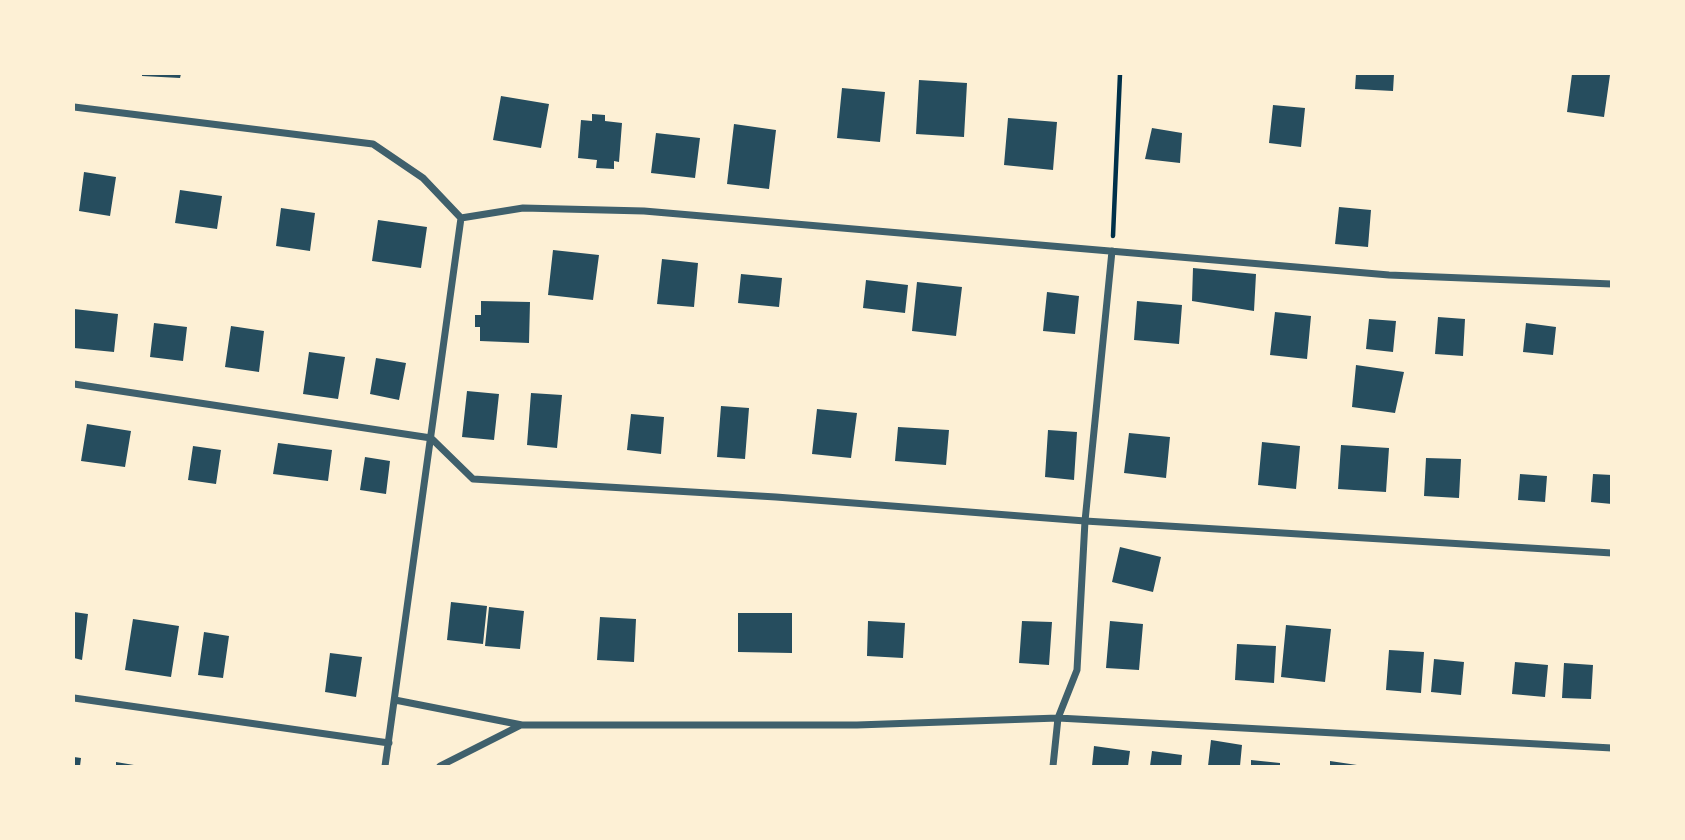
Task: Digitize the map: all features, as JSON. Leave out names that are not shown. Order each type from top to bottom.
[{"type":"street","points":[[74,107],[373,144],[423,178],[461,218]]},
{"type":"street","points":[[461,218],[523,208],[644,211],[1389,275],[1612,284]]},
{"type":"street","points":[[385,766],[461,218]]},
{"type":"street","points":[[1053,766],[1058,718],[1077,670],[1085,521],[1112,251]]},
{"type":"street","points":[[74,384],[430,438],[473,479],[776,497],[1085,521],[1612,553]]},
{"type":"street","points":[[74,698],[388,743]]},
{"type":"street","points":[[395,700],[522,725],[857,725],[1058,718],[1612,748]]},
{"type":"street","points":[[440,766],[522,725]]},
{"type":"path","points":[[1112,251],[1120,74]]},
{"type":"building","points":[[142,74],[181,74],[180,78]]},
{"type":"building","points":[[1356,74],[1394,74],[1393,91],[1355,89]]},
{"type":"building","points":[[1572,74],[1610,75],[1604,117],[1567,112]]},
{"type":"building","points":[[919,80],[967,83],[964,137],[916,134]]},
{"type":"building","points":[[842,88],[885,92],[880,142],[837,138]]},
{"type":"building","points":[[501,96],[549,104],[541,148],[493,140]]},
{"type":"building","points":[[1273,105],[1305,108],[1301,147],[1269,143]]},
{"type":"building","points":[[592,114],[605,115],[605,121],[622,123],[619,162],[614,161],[614,169],[596,168],[597,160],[578,158],[581,120],[592,121]]},
{"type":"building","points":[[1008,118],[1057,122],[1053,170],[1004,165]]},
{"type":"building","points":[[734,124],[776,130],[769,189],[727,184]]},
{"type":"building","points":[[1152,128],[1182,133],[1180,163],[1145,159]]},
{"type":"building","points":[[656,133],[700,138],[695,178],[651,173]]},
{"type":"building","points":[[84,172],[116,177],[110,216],[79,211]]},
{"type":"building","points":[[180,190],[222,196],[217,229],[175,223]]},
{"type":"building","points":[[1339,207],[1371,210],[1368,247],[1335,244]]},
{"type":"building","points":[[281,208],[315,213],[310,251],[276,246]]},
{"type":"building","points":[[378,220],[427,227],[421,268],[372,261]]},
{"type":"building","points":[[553,250],[599,255],[593,300],[548,295]]},
{"type":"building","points":[[662,259],[698,263],[694,307],[657,304]]},
{"type":"building","points":[[1193,268],[1256,274],[1254,311],[1192,301]]},
{"type":"building","points":[[741,274],[782,278],[779,307],[738,303]]},
{"type":"building","points":[[866,280],[908,285],[905,313],[863,308]]},
{"type":"building","points":[[917,282],[962,287],[956,336],[912,331]]},
{"type":"building","points":[[1047,292],[1079,296],[1075,334],[1043,331]]},
{"type":"building","points":[[481,301],[530,302],[529,343],[480,341],[480,327],[475,327],[475,315],[481,315]]},
{"type":"building","points":[[1137,301],[1182,305],[1179,344],[1134,340]]},
{"type":"building","points":[[74,309],[118,314],[114,352],[74,348]]},
{"type":"building","points":[[1275,312],[1311,316],[1307,359],[1270,355]]},
{"type":"building","points":[[1438,317],[1465,319],[1463,356],[1435,354]]},
{"type":"building","points":[[1369,319],[1396,321],[1393,352],[1366,349]]},
{"type":"building","points":[[154,323],[187,327],[183,361],[150,357]]},
{"type":"building","points":[[1526,323],[1556,327],[1553,355],[1523,352]]},
{"type":"building","points":[[231,326],[264,331],[259,372],[225,367]]},
{"type":"building","points":[[309,352],[345,357],[338,399],[303,394]]},
{"type":"building","points":[[376,358],[406,363],[399,400],[370,394]]},
{"type":"building","points":[[1356,365],[1404,372],[1395,413],[1352,407]]},
{"type":"building","points":[[467,391],[499,394],[494,440],[462,437]]},
{"type":"building","points":[[531,393],[562,395],[557,448],[527,445]]},
{"type":"building","points":[[721,406],[749,408],[745,459],[717,457]]},
{"type":"building","points":[[817,409],[857,413],[851,458],[812,454]]},
{"type":"building","points":[[631,414],[664,417],[661,454],[627,450]]},
{"type":"building","points":[[87,424],[131,431],[125,467],[81,461]]},
{"type":"building","points":[[898,427],[949,430],[946,465],[895,461]]},
{"type":"building","points":[[1048,430],[1077,432],[1074,480],[1045,477]]},
{"type":"building","points":[[1129,433],[1170,437],[1166,478],[1124,473]]},
{"type":"building","points":[[1262,442],[1300,446],[1296,489],[1258,485]]},
{"type":"building","points":[[278,443],[332,450],[328,481],[273,474]]},
{"type":"building","points":[[1341,445],[1389,448],[1386,492],[1338,489]]},
{"type":"building","points":[[193,446],[221,450],[216,484],[188,480]]},
{"type":"building","points":[[365,457],[390,461],[386,494],[360,490]]},
{"type":"building","points":[[1426,458],[1461,459],[1459,498],[1424,496]]},
{"type":"building","points":[[1520,474],[1547,476],[1545,502],[1518,500]]},
{"type":"building","points":[[1593,474],[1612,475],[1612,504],[1591,502]]},
{"type":"building","points":[[1120,547],[1161,557],[1153,592],[1112,582]]},
{"type":"building","points":[[451,602],[487,606],[483,644],[447,640]]},
{"type":"building","points":[[489,607],[524,611],[520,649],[485,646]]},
{"type":"building","points":[[74,612],[88,614],[82,660],[74,658]]},
{"type":"building","points":[[738,613],[792,613],[792,653],[738,652]]},
{"type":"building","points":[[600,617],[636,619],[634,662],[597,660]]},
{"type":"building","points":[[133,619],[179,626],[171,677],[125,670]]},
{"type":"building","points":[[868,621],[905,623],[903,658],[867,656]]},
{"type":"building","points":[[1022,621],[1052,622],[1049,665],[1019,663]]},
{"type":"building","points":[[1110,621],[1143,624],[1139,670],[1106,668]]},
{"type":"building","points":[[1286,625],[1331,629],[1325,682],[1281,677]]},
{"type":"building","points":[[204,632],[229,636],[223,678],[198,675]]},
{"type":"building","points":[[1237,644],[1276,646],[1274,683],[1235,680]]},
{"type":"building","points":[[1389,650],[1424,652],[1421,693],[1386,690]]},
{"type":"building","points":[[330,653],[362,657],[356,697],[325,692]]},
{"type":"building","points":[[1434,659],[1464,662],[1461,695],[1431,692]]},
{"type":"building","points":[[1515,662],[1548,665],[1545,697],[1512,694]]},
{"type":"building","points":[[1564,663],[1593,665],[1591,699],[1562,698]]},
{"type":"building","points":[[1211,740],[1242,745],[1240,766],[1208,766]]},
{"type":"building","points":[[1094,746],[1130,751],[1128,766],[1092,766]]},
{"type":"building","points":[[1152,751],[1182,755],[1181,766],[1150,766]]},
{"type":"building","points":[[74,757],[81,758],[80,766],[74,766]]},
{"type":"building","points":[[1251,760],[1280,763],[1280,766],[1251,766]]},
{"type":"building","points":[[1330,761],[1357,765],[1357,766],[1330,766]]},
{"type":"building","points":[[116,762],[134,765],[116,766]]}]
